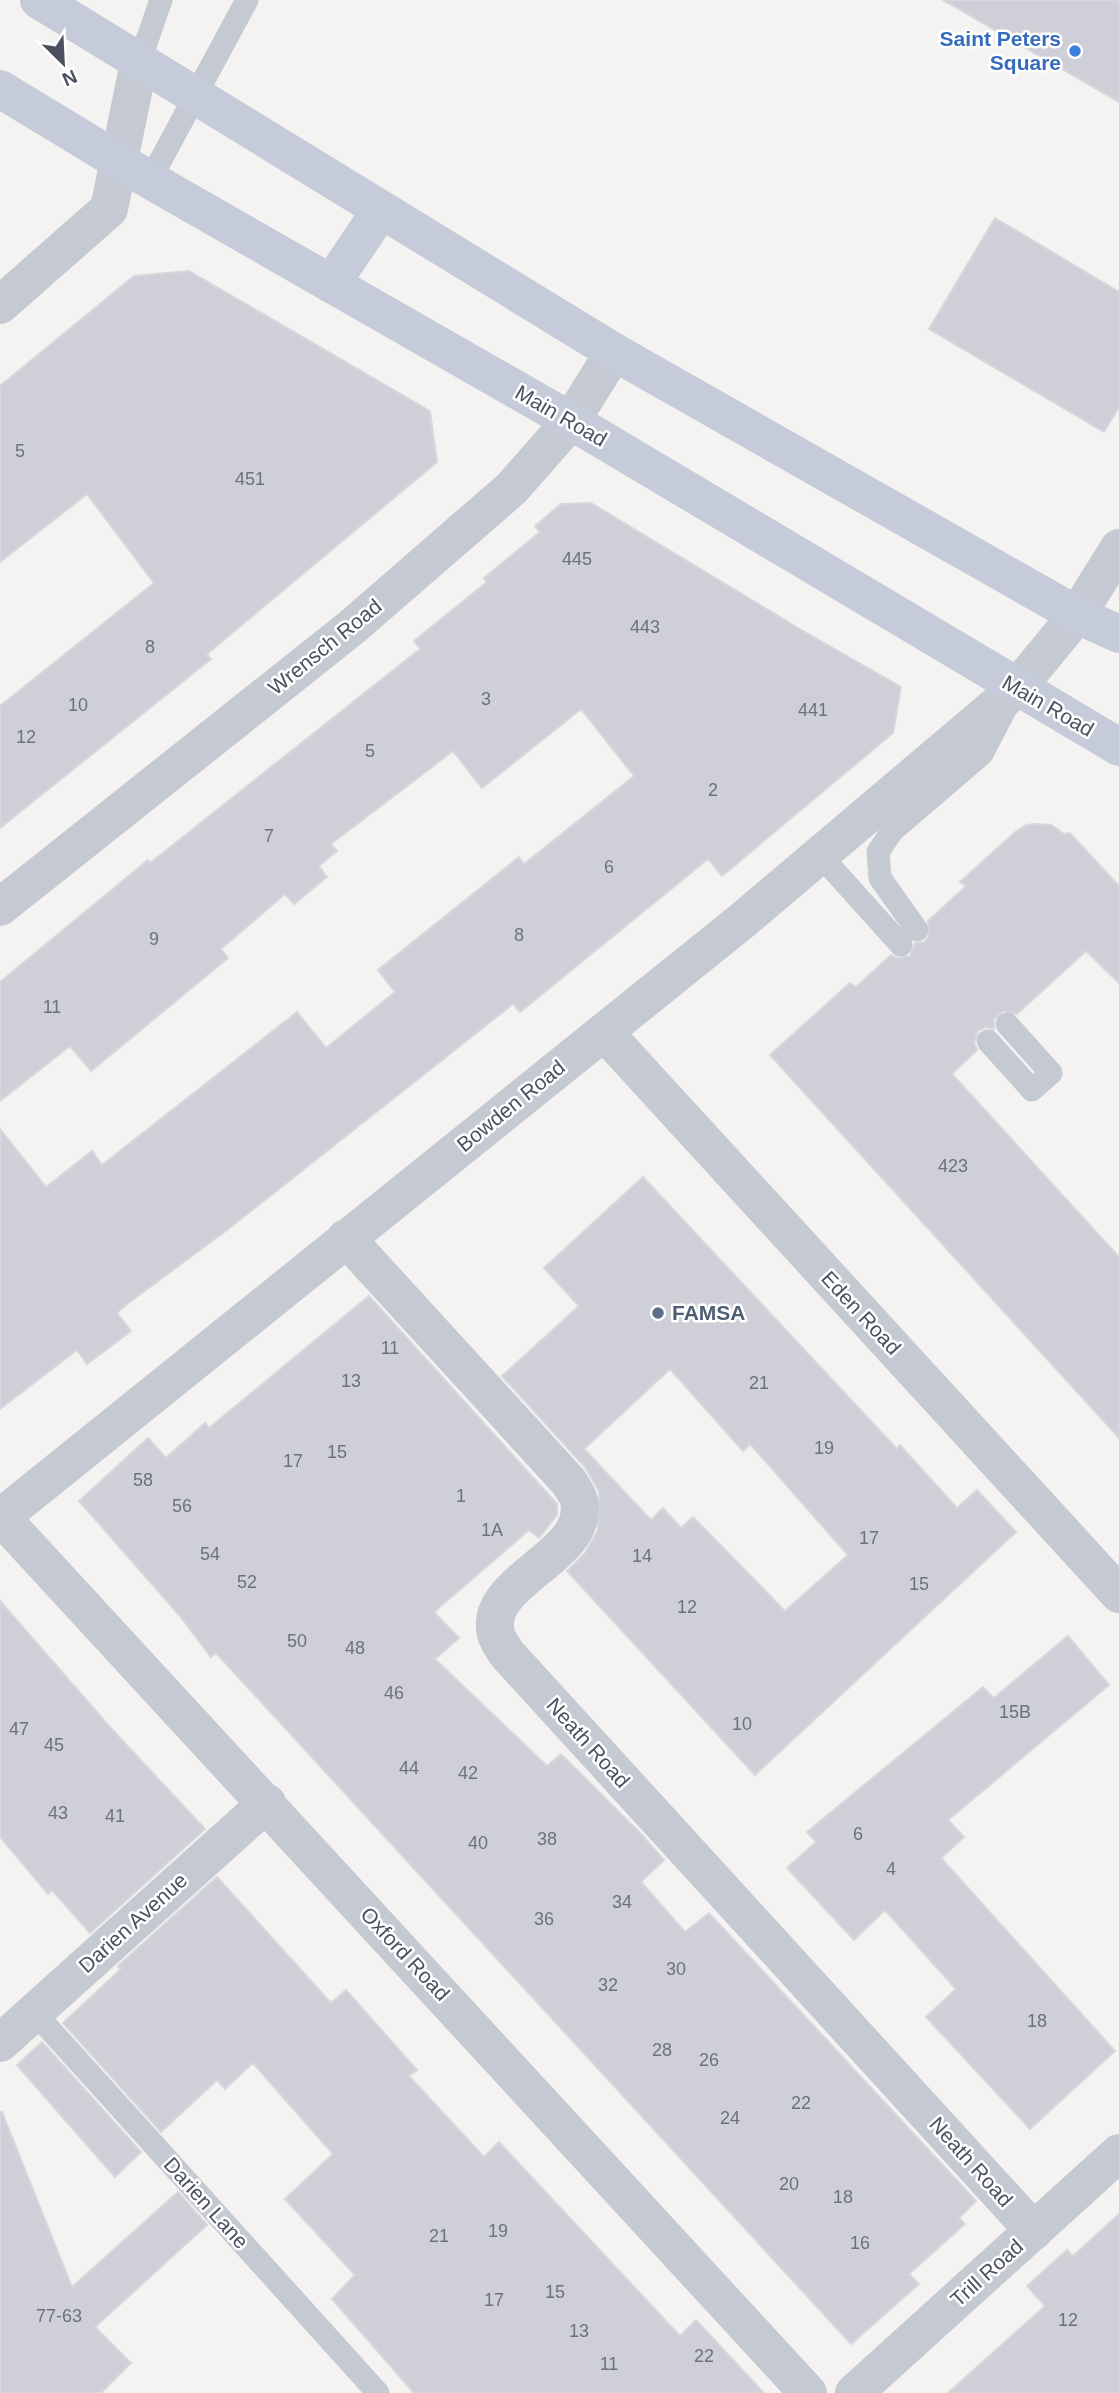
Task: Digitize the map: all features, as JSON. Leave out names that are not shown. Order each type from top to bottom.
[{"type":"main road","points":[[39,0],[614,352],[1077,615],[1119,634]]},
{"type":"main road","name":"Main Road","points":[[0,89],[134,171],[571,421],[1119,747]]},
{"type":"main road","points":[[331,284],[381,210]]},
{"type":"street","points":[[0,306],[109,209],[134,171],[139,63]]},
{"type":"street","name":"Wrensch Road","points":[[0,907],[352,627],[512,488],[571,421],[614,352]]},
{"type":"street","name":"Bowden Road","points":[[0,1518],[604,1032],[820,855],[1017,688],[1077,615],[1119,548]]},
{"type":"street","name":"Eden Road","points":[[604,1032],[1119,1594]]},
{"type":"street","name":"Neath Road","points":[[346,1238],[569,1482],[579,1501],[578,1523],[566,1542],[509,1593],[498,1612],[496,1634],[507,1654],[1034,2231]]},
{"type":"street","name":"Oxford Road","points":[[0,1518],[267,1803],[808,2393]]},
{"type":"street","name":"Darien Avenue","points":[[0,2043],[267,1803]]},
{"type":"street","name":"Trill Road","points":[[854,2393],[1119,2153]]},
{"type":"lane","points":[[139,63],[161,0]]},
{"type":"lane","points":[[134,171],[194,97],[247,0]]},
{"type":"lane","points":[[820,855],[909,937],[880,878],[878,852],[892,831],[982,754],[1017,688]]},
{"type":"lane","points":[[988,1041],[1032,1090],[1051,1073],[1007,1024]]},
{"type":"lane","name":"Darien Lane","points":[[34,2012],[378,2393]]},
{"type":"building","name":"Saint Peters Square","points":[[943,0],[1119,0],[1119,102]]},
{"type":"building","points":[[995,218],[1119,292],[1119,407],[1104,432],[929,329]]},
{"type":"building","points":[[189,271],[430,411],[437,462],[207,654],[211,659],[0,828],[0,706],[154,583],[87,494],[0,562],[0,386],[134,276]]},
{"type":"building","points":[[591,503],[901,687],[893,733],[722,876],[708,859],[520,1012],[513,1004],[227,1230],[127,1304],[117,1313],[131,1331],[87,1364],[77,1350],[0,1409],[0,1129],[46,1187],[92,1151],[102,1165],[297,1012],[326,1048],[395,992],[378,970],[519,857],[524,864],[634,776],[581,709],[482,788],[453,751],[331,844],[337,851],[319,866],[327,877],[294,904],[285,894],[221,949],[228,958],[91,1071],[70,1046],[0,1101],[0,982],[148,860],[150,863],[420,649],[414,641],[487,582],[484,578],[540,532],[535,526],[561,504]]},
{"type":"building","points":[[1026,825],[1051,825],[1064,834],[1070,833],[1119,886],[1119,983],[1086,951],[1017,1014],[1003,1011],[994,1019],[994,1029],[986,1027],[978,1031],[974,1043],[977,1050],[952,1074],[1119,1257],[1119,1438],[770,1055],[850,983],[856,987],[891,955],[897,958],[910,956],[915,943],[925,942],[929,936],[928,921],[966,886],[960,882],[1014,833]]},
{"type":"building","points":[[643,1177],[897,1449],[900,1445],[957,1508],[977,1490],[1016,1532],[755,1775],[567,1571],[585,1553],[598,1530],[599,1491],[585,1467],[502,1376],[579,1306],[544,1268]],"holes":[[[670,1369],[743,1451],[750,1444],[848,1555],[785,1611],[693,1517],[681,1528],[663,1508],[651,1520],[584,1449]]]},
{"type":"building","points":[[369,1296],[557,1504],[557,1515],[539,1538],[529,1530],[434,1612],[459,1638],[435,1659],[547,1766],[561,1754],[641,1834],[664,1860],[641,1882],[685,1932],[709,1913],[976,2201],[959,2218],[965,2224],[909,2274],[919,2284],[851,2344],[216,1653],[211,1657],[179,1615],[79,1501],[148,1438],[166,1458],[205,1423],[209,1428]]},
{"type":"building","points":[[0,1601],[109,1726],[205,1829],[90,1933],[52,1890],[48,1894],[0,1837]]},
{"type":"building","points":[[1068,1636],[1109,1685],[948,1820],[964,1837],[941,1858],[1115,2051],[1030,2129],[926,2017],[956,1989],[885,1910],[854,1940],[787,1868],[816,1842],[807,1832],[983,1687],[994,1698]]},
{"type":"building","points":[[217,1877],[331,2003],[346,1990],[417,2070],[409,2076],[484,2157],[499,2142],[680,2336],[696,2320],[764,2393],[414,2393],[332,2299],[355,2275],[285,2199],[333,2154],[253,2063],[225,2089],[217,2080],[161,2132],[63,2023],[121,1969],[118,1966]]},
{"type":"building","points":[[42,2042],[141,2152],[115,2177],[17,2065]]},
{"type":"building","points":[[0,2112],[72,2287],[178,2192],[207,2225],[95,2327],[131,2363],[101,2393],[0,2393]]},
{"type":"building","points":[[1119,2214],[1119,2393],[948,2393],[1045,2306],[1027,2286],[1067,2250],[1073,2256]]},
{"type":"place","name":"Saint Peters Square","points":[[1075,51]]},
{"type":"place","name":"FAMSA","points":[[658,1313]]}]
